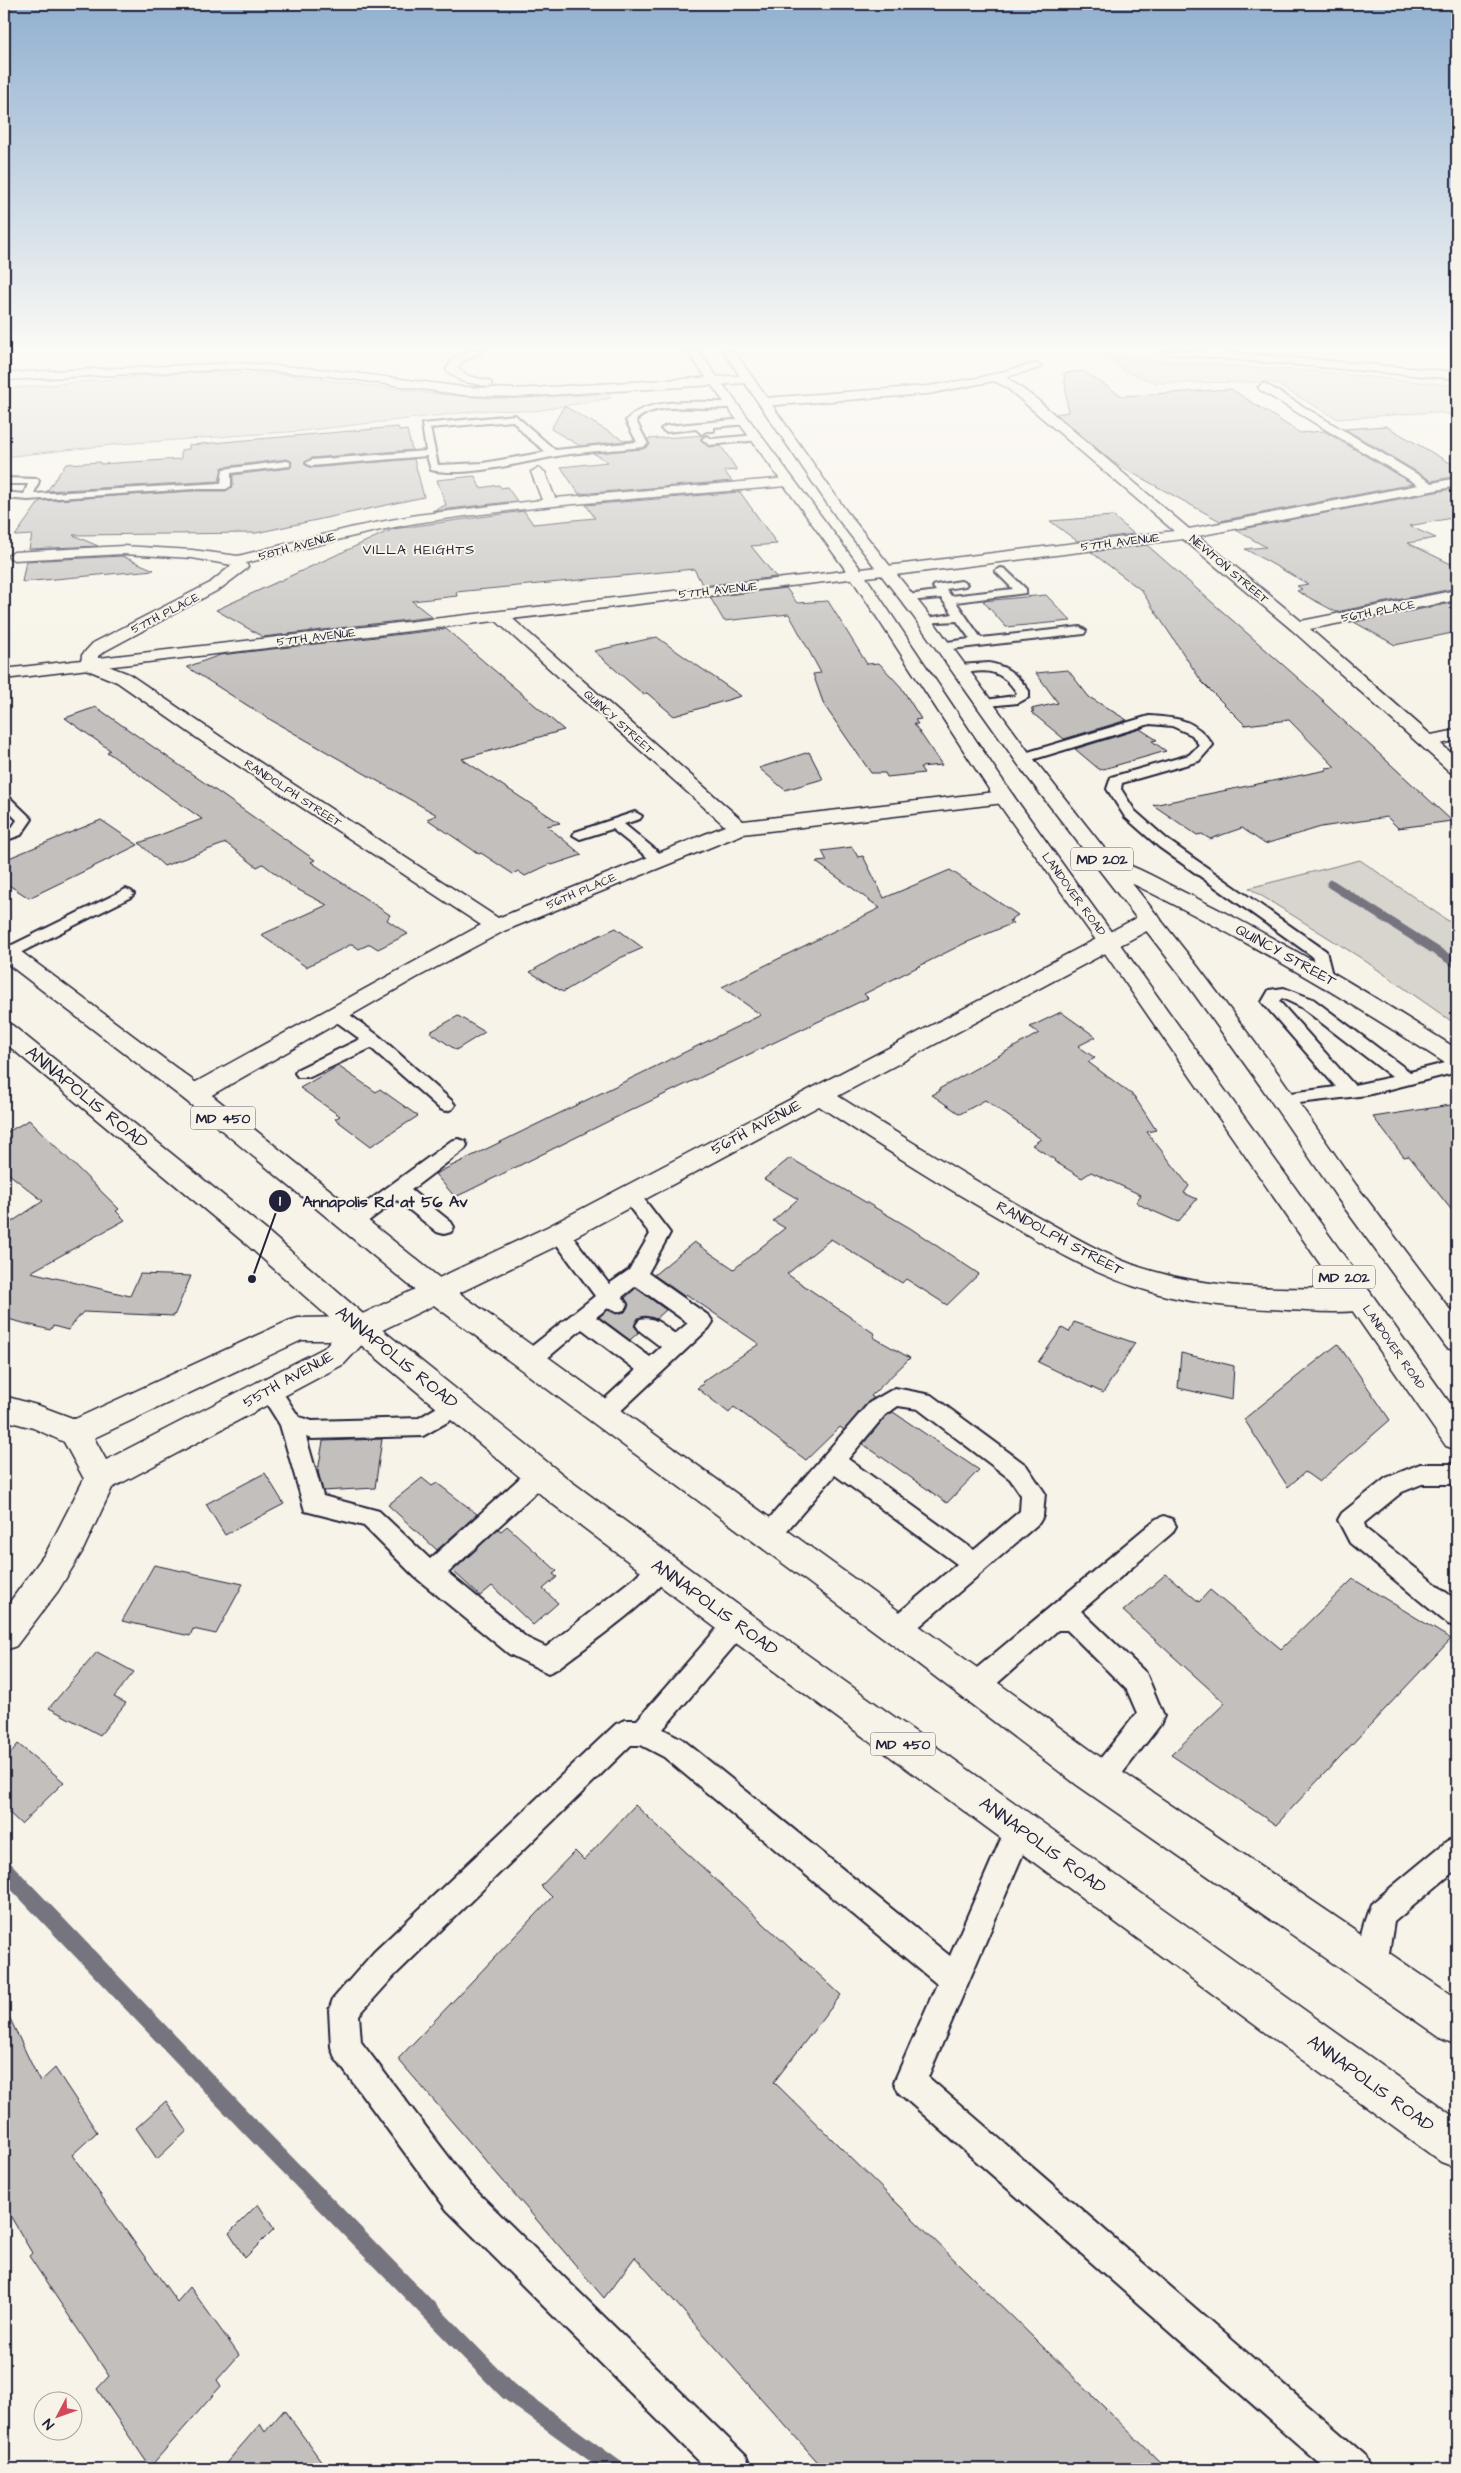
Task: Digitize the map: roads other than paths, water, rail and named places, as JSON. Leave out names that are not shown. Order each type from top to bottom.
[{"type":"main road","name":"LANDOVER ROAD","points":[[776,466],[857,574],[1004,797],[1108,941],[1457,1437]]},
{"type":"main road","name":"MD 202","points":[[808,466],[842,515],[925,620],[1023,758],[1150,920],[1457,1340]]},
{"type":"main road","name":"NEWTON STREET","points":[[1106,466],[1298,627],[1429,741],[1457,768]]},
{"type":"main road","points":[[1396,466],[1430,487]]},
{"type":"main road","points":[[538,472],[550,503]]},
{"type":"main road","name":"58TH AVENUE","points":[[14,556],[123,550],[192,554],[238,561],[354,531],[390,524],[550,503],[787,482]]},
{"type":"main road","name":"57TH AVENUE","points":[[4,674],[1187,534],[1457,482]]},
{"type":"main road","name":"57TH PLACE","points":[[89,664],[90,655],[99,647],[215,586],[240,568],[238,561]]},
{"type":"main road","name":"56TH PLACE","points":[[1298,627],[1457,595]]},
{"type":"main road","name":"QUINCY STREET","points":[[500,616],[739,828]]},
{"type":"main road","name":"RANDOLPH STREET","points":[[89,664],[123,678],[214,741],[496,926]]},
{"type":"main road","points":[[1429,741],[1457,735]]},
{"type":"main road","name":"56TH PLACE","points":[[194,1094],[496,926],[658,859],[739,828],[1004,797]]},
{"type":"main road","name":"QUINCY STREET","points":[[1106,864],[1181,898],[1324,975],[1457,1060]]},
{"type":"main road","name":"56TH AVENUE","points":[[360,1328],[559,1233],[818,1094],[1150,920]]},
{"type":"main road","name":"MD 450","points":[[6,952],[194,1094],[437,1292],[1101,1779],[1457,2024]]},
{"type":"main road","name":"ANNAPOLIS ROAD","points":[[4,1030],[219,1206],[360,1328],[540,1474],[661,1568],[1457,2146]]},
{"type":"main road","name":"RANDOLPH STREET","points":[[818,1094],[860,1122],[983,1197],[1114,1269],[1173,1288],[1212,1293],[1275,1298],[1360,1300]]},
{"type":"main road","name":"55TH AVENUE","points":[[100,1479],[334,1356],[360,1328]]},
{"type":"main road","name":"55TH AVENUE","points":[[76,1433],[298,1329],[360,1328]]},
{"type":"main road","points":[[4,1408],[40,1418],[76,1433],[100,1479],[84,1517],[62,1558],[26,1610],[4,1635]]},
{"type":"lane","points":[[4,495],[28,497],[194,486],[226,486],[226,471],[266,466]]},
{"type":"lane","points":[[434,466],[434,468],[458,469],[478,466]]},
{"type":"lane","points":[[533,466],[538,472]]},
{"type":"lane","points":[[4,481],[34,481],[28,497]]},
{"type":"lane","points":[[908,598],[1022,591],[1001,571]]},
{"type":"lane","points":[[961,584],[939,587],[978,642]]},
{"type":"lane","points":[[925,620],[960,617]]},
{"type":"lane","points":[[943,646],[1080,631]]},
{"type":"lane","points":[[983,704],[1018,699],[1024,694],[989,653]]},
{"type":"lane","points":[[959,669],[1000,668]]},
{"type":"lane","points":[[1023,758],[1149,720],[1174,722],[1198,732],[1206,745],[1194,758],[1116,780],[1114,789],[1130,814],[1164,844],[1320,954],[1324,975]]},
{"type":"lane","points":[[4,800],[25,819],[16,832],[4,837]]},
{"type":"lane","points":[[580,835],[635,816]]},
{"type":"lane","points":[[614,823],[658,859]]},
{"type":"lane","points":[[6,952],[126,894]]},
{"type":"lane","points":[[1350,1091],[1270,1002],[1275,994],[1284,992],[1307,1003],[1407,1078]]},
{"type":"lane","points":[[337,1014],[373,1040],[446,1105]]},
{"type":"lane","points":[[304,1073],[373,1040]]},
{"type":"lane","points":[[1282,1099],[1350,1091],[1457,1066]]},
{"type":"lane","points":[[352,1223],[458,1146]]},
{"type":"lane","points":[[398,1190],[444,1227]]},
{"type":"lane","points":[[530,1360],[582,1318],[612,1300],[636,1275],[660,1233],[630,1195]]},
{"type":"lane","points":[[559,1233],[612,1300]]},
{"type":"lane","points":[[604,1413],[702,1322],[636,1275]]},
{"type":"lane","points":[[582,1318],[651,1369]]},
{"type":"lane","points":[[647,1326],[676,1346]]},
{"type":"lane","points":[[269,1390],[291,1423],[313,1504],[371,1518],[430,1574],[518,1646],[548,1661],[644,1585],[661,1568]]},
{"type":"lane","points":[[769,1535],[878,1409],[895,1398],[923,1401],[1018,1472],[1033,1494],[1031,1516],[898,1629]]},
{"type":"lane","points":[[291,1423],[312,1430],[423,1427],[457,1406]]},
{"type":"lane","points":[[833,1461],[974,1564]]},
{"type":"lane","points":[[430,1574],[540,1474]]},
{"type":"lane","points":[[1457,1474],[1420,1474],[1394,1485],[1350,1520],[1358,1536],[1457,1616]]},
{"type":"lane","points":[[974,1686],[1164,1526]]},
{"type":"lane","points":[[1053,1619],[1073,1619],[1137,1682],[1151,1716],[1101,1779]]},
{"type":"lane","points":[[643,1732],[737,1624]]},
{"type":"lane","points":[[733,2469],[460,2198],[346,2047],[344,2010],[385,1963],[625,1733],[643,1732],[673,1748],[955,1979]]},
{"type":"lane","points":[[1020,1828],[910,2082],[1353,2469]]},
{"type":"lane","points":[[1372,1965],[1381,1914],[1457,1851]]},
{"type":"waterway","points":[[1331,884],[1457,964]]},
{"type":"waterway","points":[[4,1869],[257,2134],[508,2391],[616,2469]]},
{"type":"place","name":"Annapolis Rd at 56 Av","points":[[252,1279]]},
{"type":"district","name":"VILLA HEIGHTS","points":[[419,549]]}]
